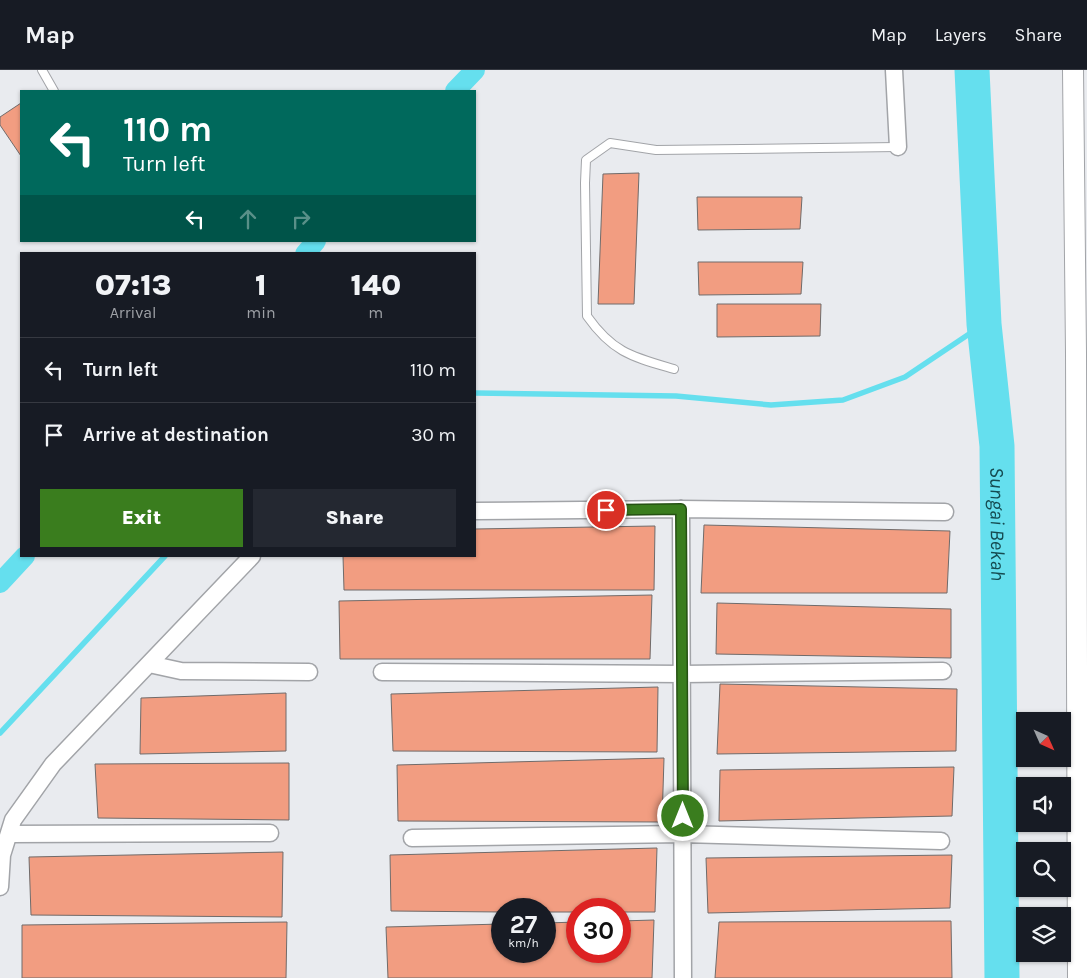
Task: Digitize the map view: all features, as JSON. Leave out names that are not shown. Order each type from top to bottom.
[{"type":"street","points":[[894,70],[898,147]]},
{"type":"street","points":[[1073,70],[1082,353],[1078,978]]},
{"type":"street","points":[[681,509],[683,978]]},
{"type":"street","points":[[476,511],[681,509],[945,512]]},
{"type":"street","points":[[0,887],[2,855],[13,820],[53,764],[251,557]]},
{"type":"street","points":[[149,664],[181,672],[309,672]]},
{"type":"street","points":[[382,672],[683,674],[944,671]]},
{"type":"street","points":[[8,834],[270,832]]},
{"type":"street","points":[[412,838],[683,834],[941,841]]},
{"type":"lane","points":[[42,70],[53,90]]},
{"type":"lane","points":[[674,369],[639,358],[615,347],[598,331],[587,316],[586,160],[610,143],[656,150],[898,147]]},
{"type":"building","points":[[20,104],[20,155],[0,125],[0,117]]},
{"type":"building","points":[[639,173],[634,304],[598,304],[603,174]]},
{"type":"building","points":[[697,197],[802,197],[800,229],[698,230]]},
{"type":"building","points":[[698,262],[803,262],[801,294],[699,295]]},
{"type":"building","points":[[717,304],[821,304],[820,336],[717,337]]},
{"type":"building","points":[[704,525],[950,531],[947,593],[701,593]]},
{"type":"building","points":[[655,526],[654,590],[344,590],[343,557],[476,557],[476,529]]},
{"type":"building","points":[[652,595],[650,659],[340,659],[339,601]]},
{"type":"building","points":[[717,603],[951,609],[951,658],[716,654]]},
{"type":"building","points":[[720,684],[957,689],[956,751],[717,754]]},
{"type":"building","points":[[658,687],[657,752],[393,751],[391,694]]},
{"type":"building","points":[[286,693],[286,751],[140,754],[141,698]]},
{"type":"building","points":[[664,758],[662,822],[398,821],[397,765]]},
{"type":"building","points":[[289,763],[289,820],[98,818],[95,764]]},
{"type":"building","points":[[954,767],[952,816],[719,821],[720,770]]},
{"type":"building","points":[[657,848],[655,912],[631,912],[631,898],[566,898],[566,912],[556,912],[556,898],[491,898],[491,912],[391,911],[390,855]]},
{"type":"building","points":[[283,852],[282,917],[31,915],[29,857]]},
{"type":"building","points":[[952,855],[950,908],[708,913],[706,858]]},
{"type":"building","points":[[654,920],[652,978],[388,978],[386,927],[491,924],[491,963],[556,963],[556,923],[566,922],[566,963],[631,963],[631,921]]},
{"type":"building","points":[[951,921],[952,978],[715,978],[719,922]]},
{"type":"building","points":[[287,922],[286,978],[22,978],[22,925]]},
{"type":"waterway","points":[[456,90],[475,70]]},
{"type":"waterway","name":"Sungai Bekah","points":[[972,70],[984,324],[997,446],[1002,978]]},
{"type":"waterway","points":[[307,252],[315,242]]},
{"type":"waterway","points":[[476,393],[676,396],[771,405],[843,400],[905,377],[984,324]]},
{"type":"waterway","points":[[0,583],[24,557]]},
{"type":"waterway","points":[[0,733],[164,557]]},
{"type":"route","points":[[606,510],[681,509],[683,816]]}]
